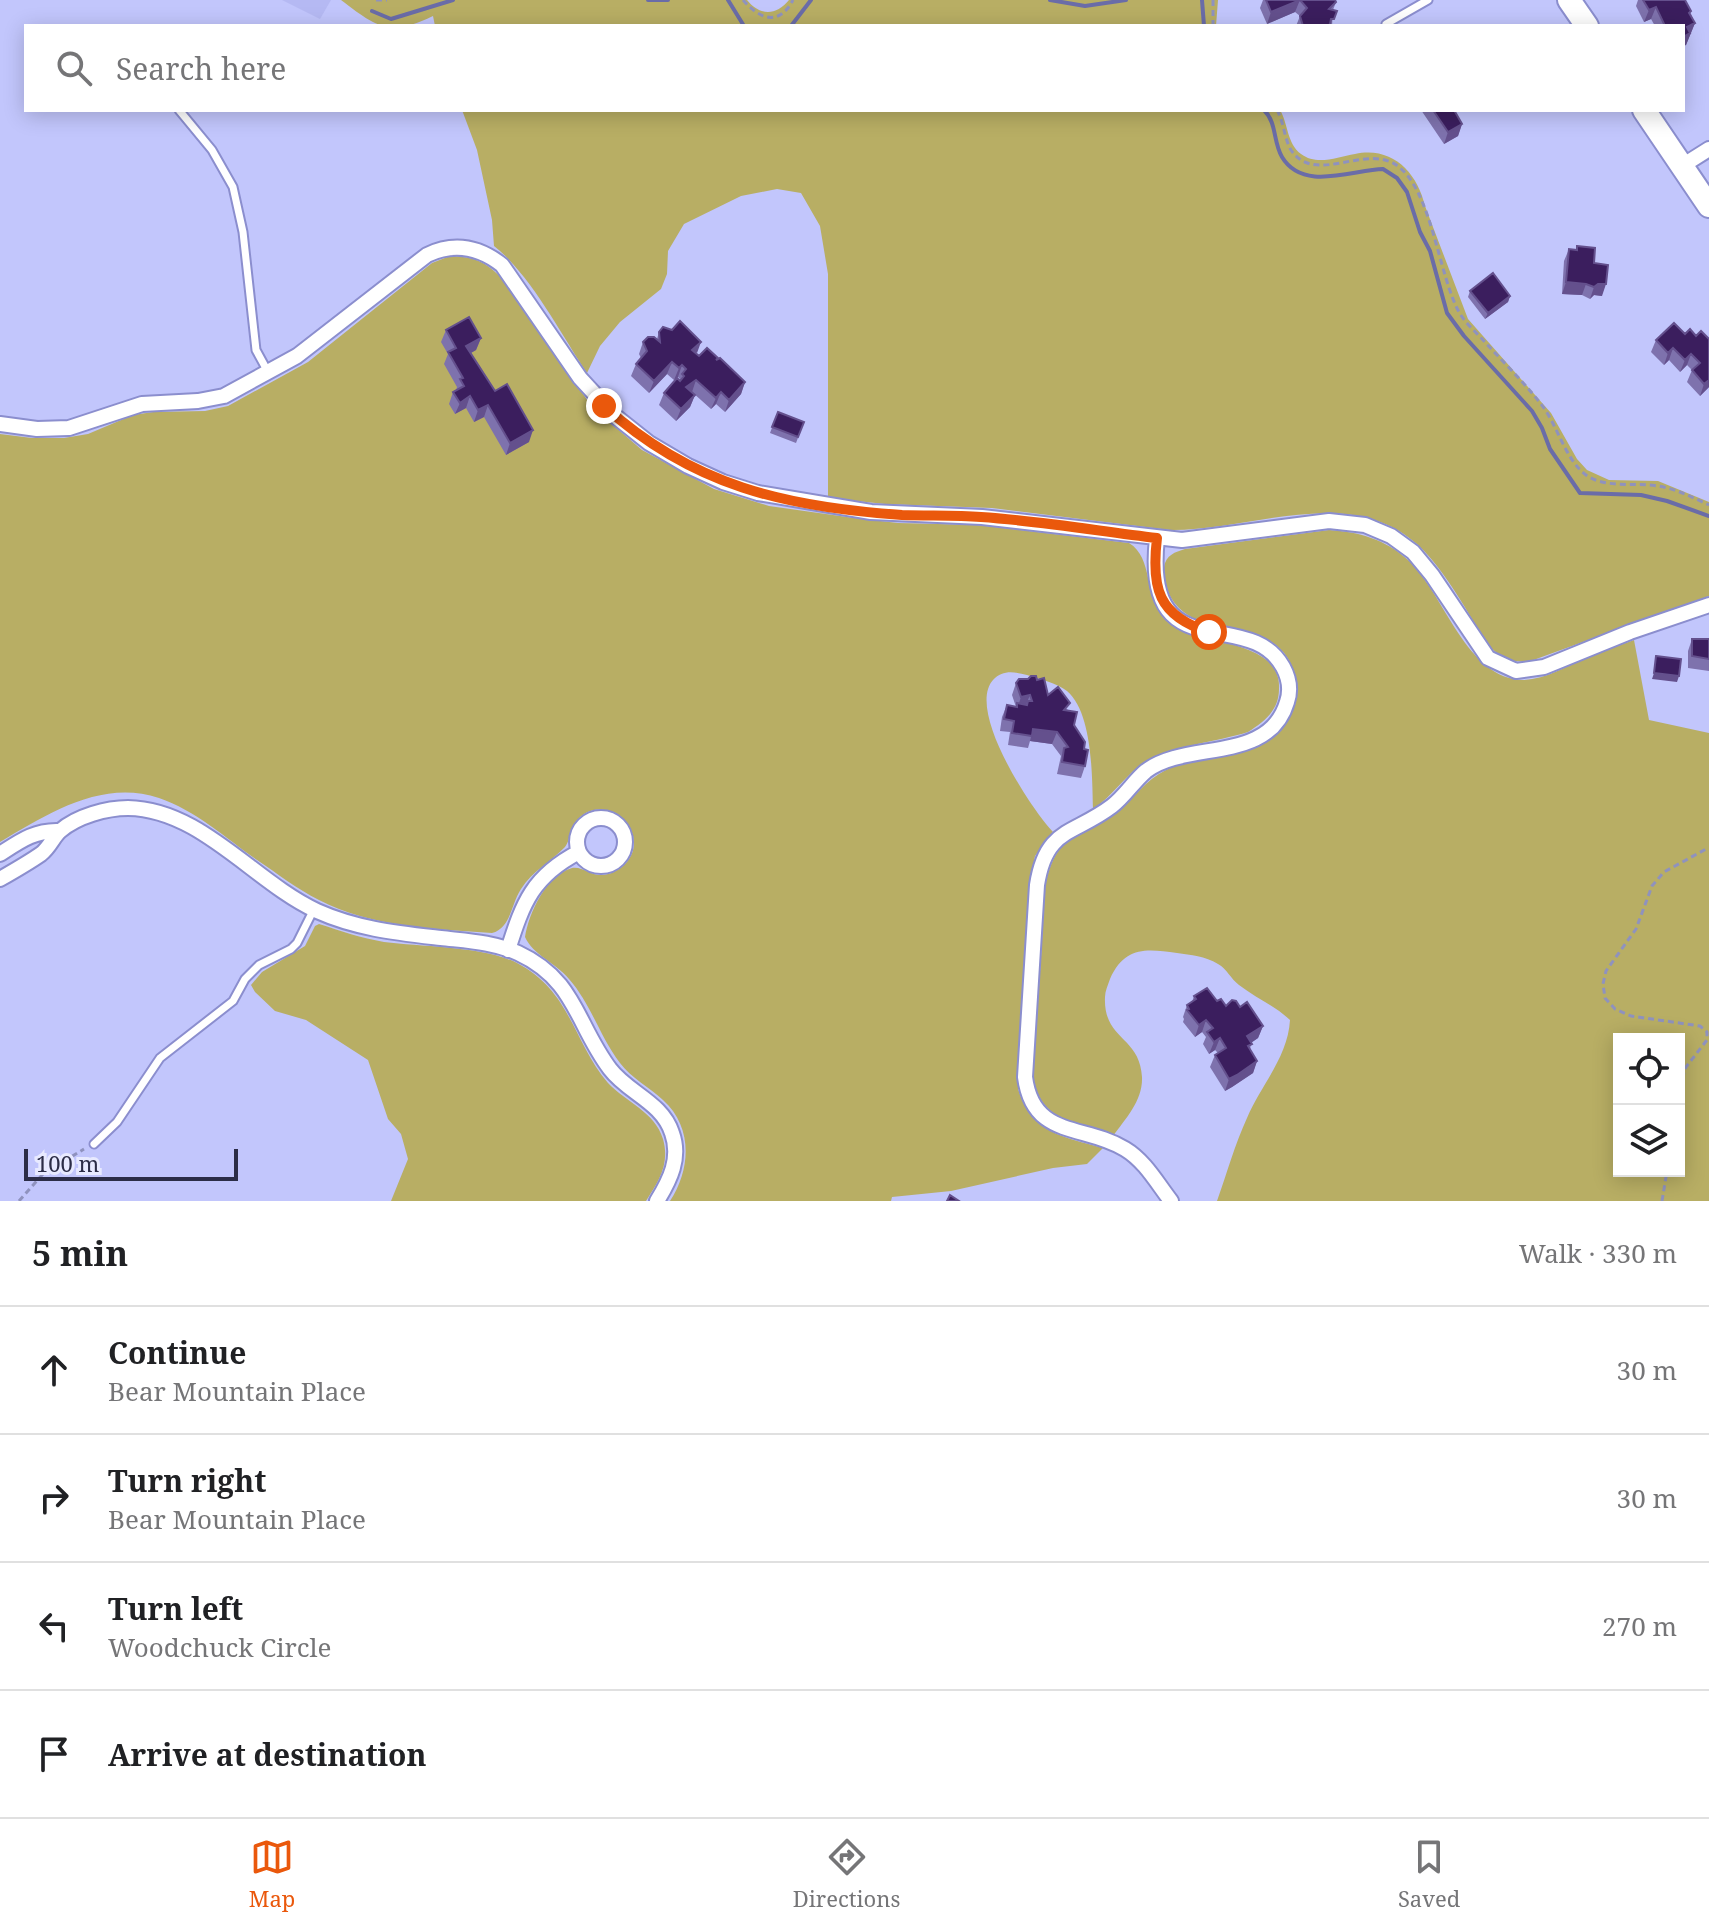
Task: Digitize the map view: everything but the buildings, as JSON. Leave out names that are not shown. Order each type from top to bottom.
[{"type":"street","points":[[1569,0],[1586,24]]},
{"type":"street","points":[[1645,112],[1709,206]]},
{"type":"street","points":[[1682,166],[1709,149]]},
{"type":"street","points":[[0,424],[37,429],[69,428],[142,404],[211,399],[238,390],[313,345],[427,255],[448,247],[464,247],[491,256],[502,265],[580,378],[604,406],[649,443],[708,476],[758,493],[820,505],[897,514],[982,517],[1198,540],[1329,521],[1353,522],[1379,530],[1402,543],[1423,563],[1488,658],[1516,671],[1544,667],[1630,632],[1709,605]]},
{"type":"street","points":[[1157,538],[1157,588],[1171,613],[1194,627],[1247,640],[1272,652],[1288,677],[1288,700],[1278,719],[1263,734],[1241,744],[1177,758],[1152,768],[1114,805],[1067,832],[1050,847],[1037,885],[1025,1077],[1031,1102],[1047,1120],[1126,1150],[1143,1164],[1171,1201]]},
{"type":"street","points":[[0,854],[31,835],[59,831],[104,811],[126,808],[150,810],[173,816],[314,909],[364,927],[479,942],[537,963],[558,982],[573,1003],[609,1068],[666,1118],[673,1135],[676,1161],[657,1201]]},
{"type":"street","points":[[1,877],[42,853],[59,831]]},
{"type":"street","points":[[508,950],[531,891],[552,868],[579,852]]},
{"type":"lane","points":[[1386,24],[1428,0]]},
{"type":"lane","points":[[181,112],[212,150],[233,187],[243,232],[256,350],[269,374]]},
{"type":"lane","points":[[94,1144],[117,1122],[160,1058],[233,1001],[245,979],[259,965],[297,943],[314,909]]},
{"type":"path","points":[[376,0],[387,0]]},
{"type":"path","points":[[743,0],[756,15],[766,18],[781,14],[793,0]]},
{"type":"path","points":[[1213,0],[1213,24]]},
{"type":"path","points":[[1278,112],[1291,149],[1301,160],[1315,165],[1368,157],[1384,159],[1399,167],[1417,193],[1458,311],[1542,406],[1575,463],[1587,475],[1618,484],[1657,486],[1709,505]]},
{"type":"path","points":[[1685,1070],[1707,1040],[1708,1032],[1700,1026],[1649,1019],[1615,1009],[1605,998],[1603,984],[1606,971],[1636,929],[1652,886],[1664,872],[1708,848]]},
{"type":"path","points":[[19,1201],[43,1174],[94,1144]]},
{"type":"path","points":[[1662,1201],[1666,1177]]},
{"type":"shaded area","points":[[282,0],[331,0],[320,19]]},
{"type":"shaded area","points":[[341,0],[747,0],[757,9],[768,12],[779,9],[789,0],[1218,0],[1216,24],[435,24],[433,16],[412,24],[379,24]]},
{"type":"shaded area","points":[[463,112],[1281,112],[1293,145],[1307,158],[1327,160],[1355,154],[1380,154],[1401,164],[1409,172],[1421,194],[1468,319],[1551,413],[1577,459],[1587,470],[1609,480],[1658,481],[1709,502],[1709,596],[1528,662],[1513,661],[1489,646],[1447,580],[1418,545],[1391,527],[1362,517],[1331,513],[1299,515],[1170,530],[992,508],[885,504],[828,498],[828,274],[820,226],[801,193],[777,189],[741,196],[684,224],[668,251],[667,274],[661,289],[620,322],[600,346],[587,373],[532,288],[494,246],[492,220],[477,150]]},
{"type":"shaded area","points":[[450,256],[479,261],[503,279],[592,407],[642,450],[714,489],[769,506],[854,518],[898,523],[977,525],[1129,543],[1142,558],[1154,600],[1166,619],[1179,628],[1252,651],[1267,660],[1276,672],[1279,689],[1277,703],[1260,724],[1248,732],[1180,748],[1145,762],[1093,809],[1086,730],[1076,701],[1067,691],[1042,680],[1009,672],[993,680],[987,694],[994,735],[1005,759],[1017,782],[1053,832],[1035,856],[1030,882],[1018,1089],[1024,1104],[1040,1124],[1062,1136],[1103,1148],[1087,1164],[1053,1168],[951,1191],[892,1197],[891,1201],[670,1201],[685,1162],[686,1149],[680,1123],[663,1100],[624,1068],[577,989],[564,973],[533,949],[525,937],[535,906],[554,878],[572,868],[604,875],[623,866],[632,852],[634,839],[629,826],[620,816],[607,811],[594,810],[581,816],[571,830],[565,847],[525,883],[507,921],[492,933],[403,925],[339,909],[295,886],[185,810],[159,798],[137,793],[116,793],[76,802],[0,842],[0,434],[64,438],[88,434],[133,415],[205,411],[228,406],[308,362],[432,263]]},
{"type":"shaded area","points":[[1329,530],[1371,538],[1408,560],[1434,593],[1458,633],[1487,666],[1504,676],[1524,680],[1556,672],[1634,640],[1649,720],[1709,733],[1709,1201],[1217,1201],[1243,1128],[1284,1046],[1290,1020],[1239,985],[1218,964],[1187,954],[1138,952],[1122,960],[1110,979],[1105,995],[1106,1011],[1115,1030],[1135,1053],[1142,1077],[1137,1101],[1113,1136],[1061,1118],[1042,1102],[1033,1075],[1043,904],[1048,873],[1057,852],[1071,837],[1115,813],[1166,770],[1261,744],[1283,725],[1296,701],[1297,688],[1290,663],[1277,646],[1261,637],[1201,621],[1183,612],[1170,596],[1164,578],[1165,563],[1172,555],[1185,549]]},
{"type":"shaded area","points":[[319,924],[384,942],[487,953],[517,963],[535,975],[560,1002],[608,1083],[647,1114],[659,1130],[665,1148],[664,1164],[646,1201],[391,1201],[408,1159],[401,1134],[388,1119],[368,1060],[306,1020],[275,1011],[251,985],[262,972],[305,946]]},
{"type":"waterway","points":[[372,11],[391,19],[453,0]]},
{"type":"waterway","points":[[648,0],[668,0]]},
{"type":"waterway","points":[[728,0],[743,24]]},
{"type":"waterway","points":[[793,24],[811,0]]},
{"type":"waterway","points":[[1050,0],[1085,6],[1126,0]]},
{"type":"waterway","points":[[1202,0],[1204,24]]},
{"type":"waterway","points":[[1266,112],[1282,157],[1291,168],[1302,174],[1329,176],[1383,169],[1397,178],[1407,192],[1420,232],[1430,251],[1447,313],[1532,411],[1550,449],[1580,493],[1641,495],[1709,516]]},
{"type":"route","points":[[604,406],[630,429],[688,466],[723,482],[773,497],[871,512],[982,517],[1157,538],[1155,573],[1163,602],[1182,621],[1209,632]]}]
